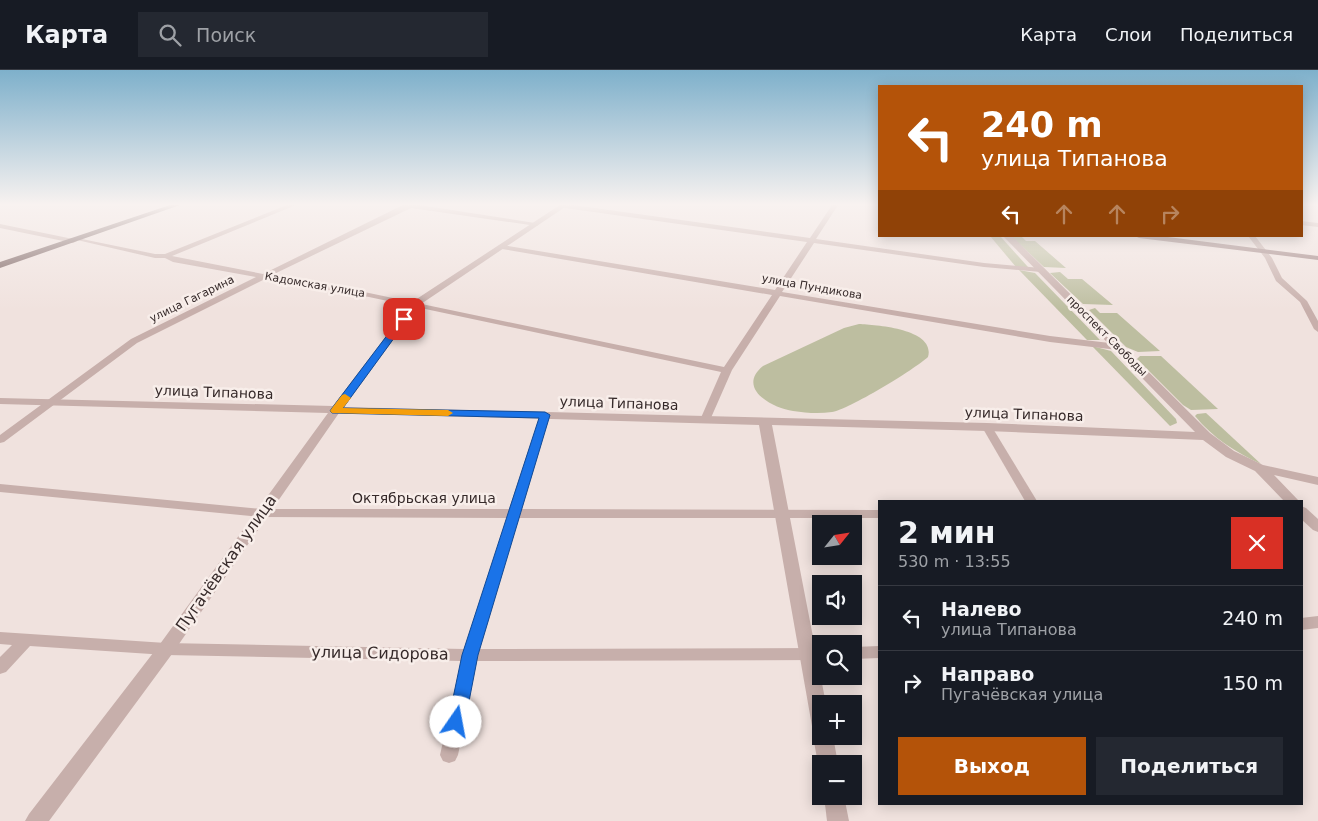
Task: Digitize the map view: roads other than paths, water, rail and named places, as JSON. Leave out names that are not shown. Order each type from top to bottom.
[{"type":"main road","points":[[0,265],[76,240]]},
{"type":"main road","points":[[1170,240],[1318,258]]},
{"type":"street","name":"Кадомская улица","points":[[76,240],[155,256],[166,256],[173,260],[416,304],[727,370]]},
{"type":"street","points":[[166,256],[206,240]]},
{"type":"street","name":"улица Гагарина","points":[[0,440],[134,341],[339,240]]},
{"type":"street","name":"Пугачёвская улица","points":[[36,821],[166,649],[262,513],[416,304],[512,240]]},
{"type":"street","points":[[812,240],[984,266],[1041,270]]},
{"type":"street","points":[[705,420],[727,370],[812,240]]},
{"type":"street","name":"проспект Свободы","points":[[1011,240],[1206,436]]},
{"type":"street","points":[[1255,240],[1279,279],[1298,296],[1318,329]]},
{"type":"street","name":"улица Пундикова","points":[[502,247],[1050,339],[1118,347]]},
{"type":"street","points":[[1307,311],[1318,312]]},
{"type":"street","name":"улица Типанова","points":[[0,401],[987,427],[1206,436]]},
{"type":"street","points":[[449,755],[470,655],[545,415]]},
{"type":"street","points":[[765,422],[781,514],[812,642]]},
{"type":"street","points":[[987,427],[1031,500]]},
{"type":"street","points":[[1206,436],[1230,454],[1258,468],[1318,481]]},
{"type":"street","points":[[1258,468],[1291,500]]},
{"type":"street","name":"Октябрьская улица","points":[[0,488],[262,513],[878,514]]},
{"type":"street","points":[[1303,624],[1318,622]]},
{"type":"street","name":"улица Сидорова","points":[[0,638],[166,649],[470,655],[812,654]]},
{"type":"street","points":[[0,667],[25,641]]},
{"type":"street","points":[[862,653],[878,652]]},
{"type":"street","points":[[835,805],[838,821]]}]
